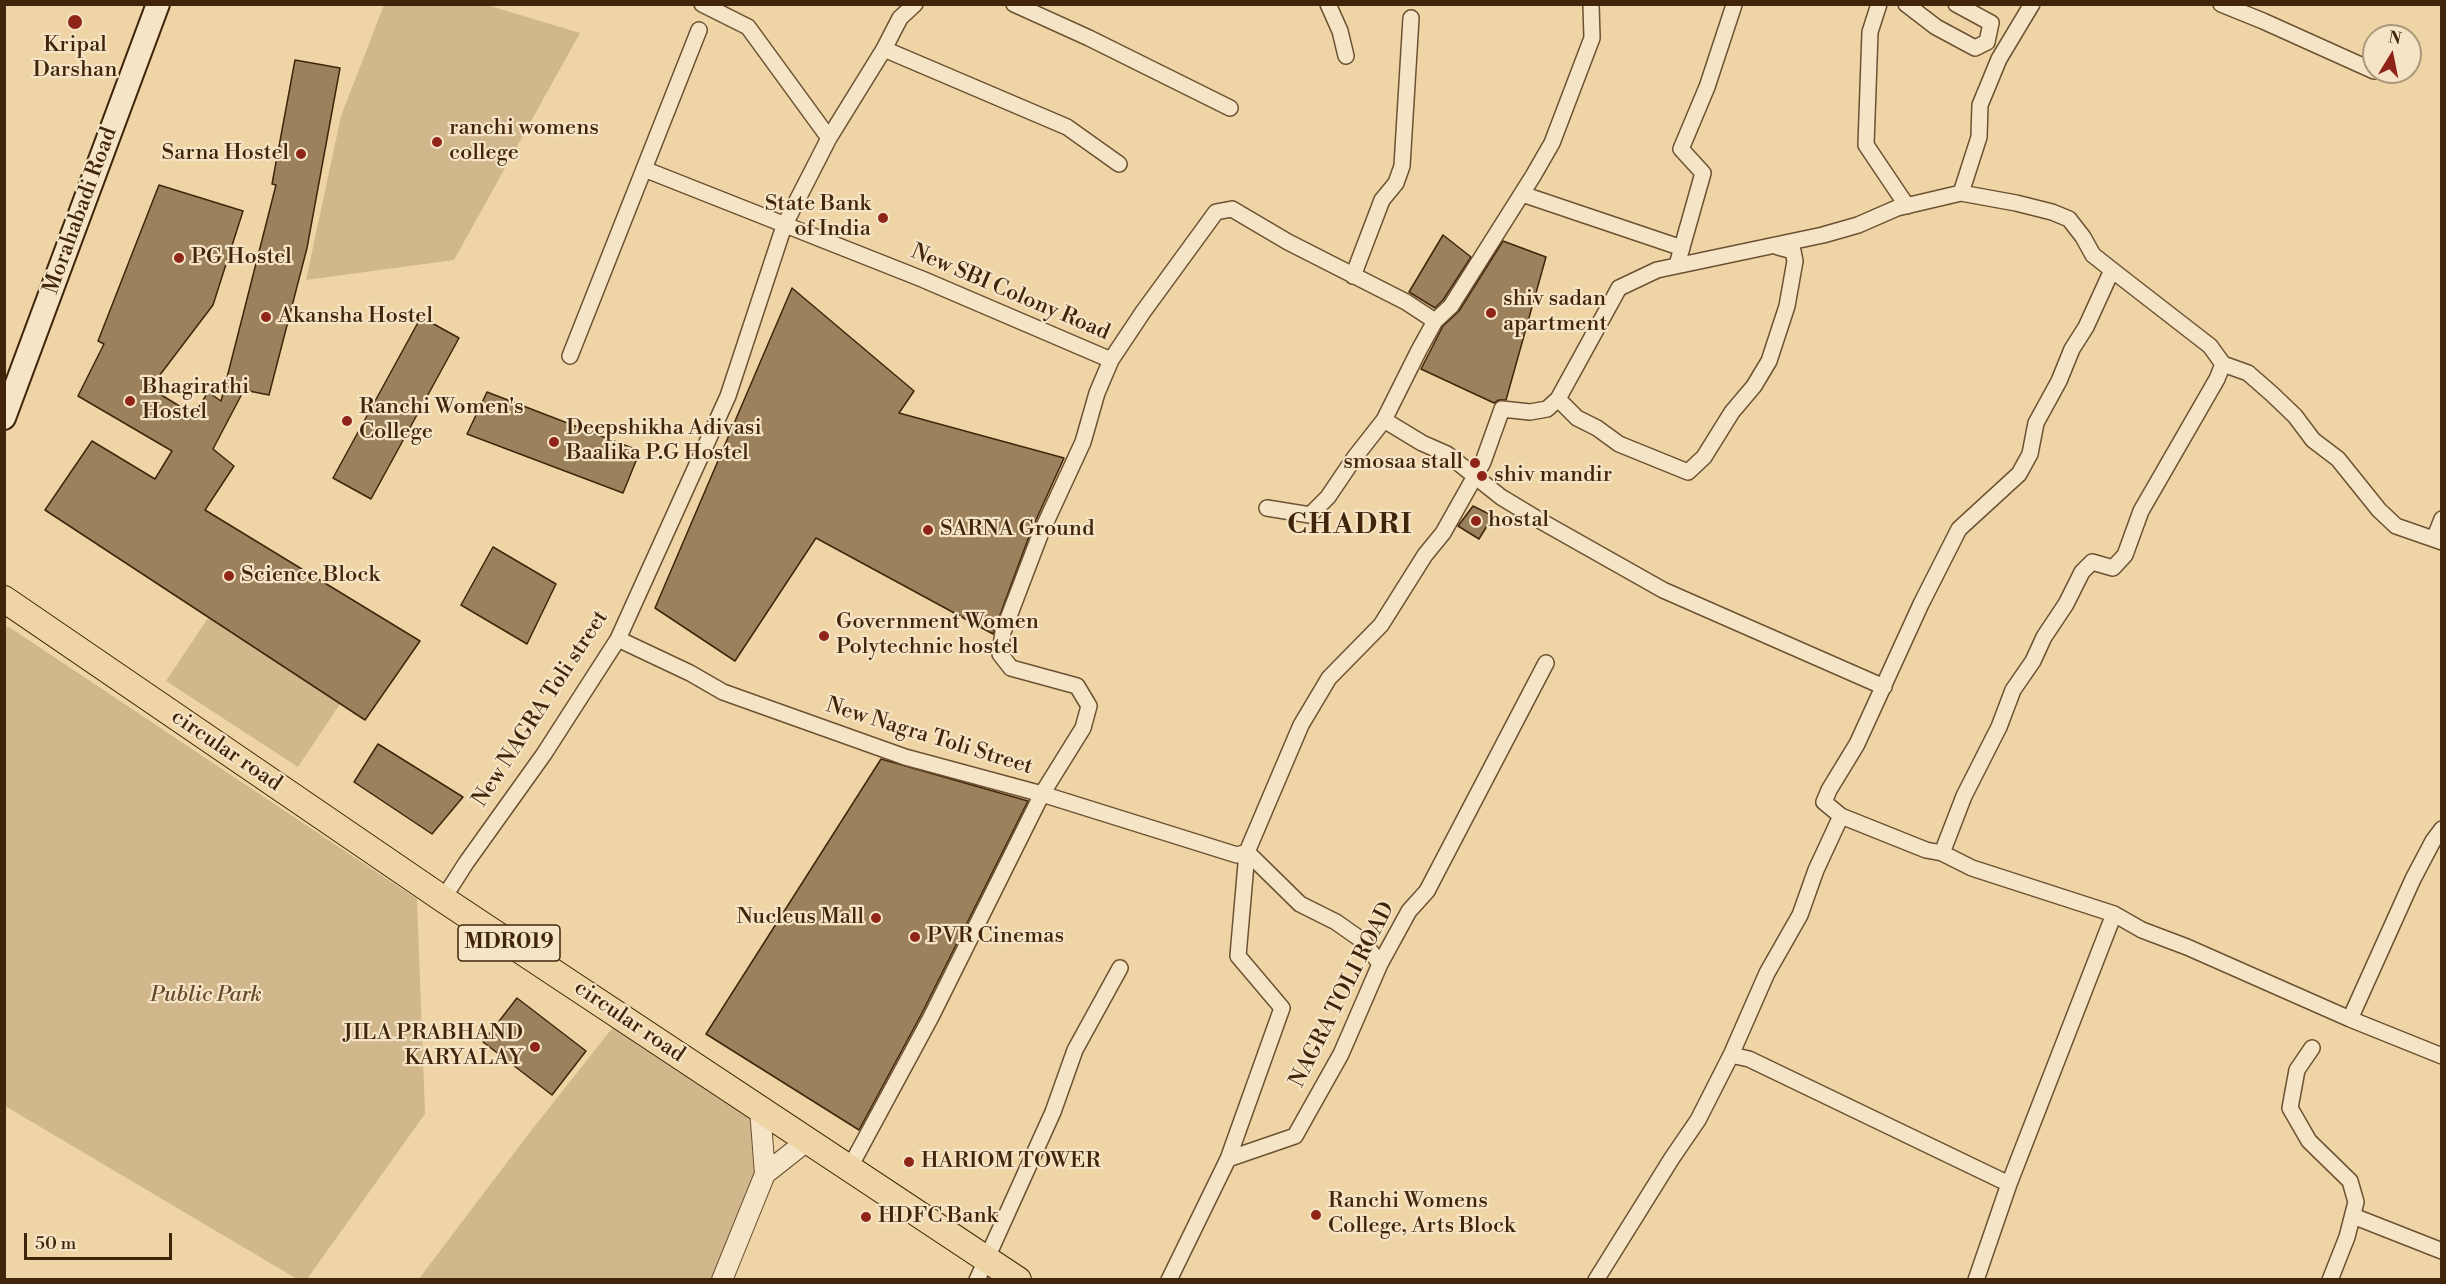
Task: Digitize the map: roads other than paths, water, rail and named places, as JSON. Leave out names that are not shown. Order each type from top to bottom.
[{"type":"main road","name":"Morahabadi Road","points":[[4,418],[158,4]]},
{"type":"main road","name":"circular road","points":[[6,601],[443,899],[850,1167],[983,1270],[1018,1280]]},
{"type":"street","points":[[702,4],[748,27],[829,138]]},
{"type":"street","name":"New NAGRA Toli street","points":[[443,899],[544,754],[618,639],[728,396],[784,226],[829,138],[884,49],[900,18],[915,4]]},
{"type":"street","points":[[1014,4],[1089,38],[1230,108]]},
{"type":"street","points":[[1328,4],[1340,31],[1346,56]]},
{"type":"street","points":[[1267,508],[1310,514],[1328,497],[1355,456],[1384,420],[1435,321],[1451,306],[1552,142],[1592,38],[1591,4]]},
{"type":"street","points":[[1879,4],[1870,32],[1866,145],[1907,206]]},
{"type":"street","points":[[1906,4],[1936,27],[1975,48],[1987,42],[1991,23],[1956,4]]},
{"type":"street","points":[[1960,193],[1980,137],[1980,105],[1999,59],[2032,4]]},
{"type":"street","points":[[2221,4],[2362,66]]},
{"type":"street","points":[[1677,265],[1703,173],[1681,149],[1707,87],[1734,5]]},
{"type":"street","points":[[1353,276],[1382,200],[1396,183],[1402,166],[1411,18]]},
{"type":"street","points":[[570,356],[699,30]]},
{"type":"street","points":[[884,49],[1067,127],[1119,164]]},
{"type":"street","name":"New SBI Colony Road","points":[[644,170],[922,279],[1111,360],[1097,393],[1083,442],[1040,535],[1003,632],[1000,654],[1011,668],[1077,686],[1089,706],[1083,728],[1042,794]]},
{"type":"street","points":[[1169,1280],[1228,1159],[1282,1008],[1238,956],[1242,854],[1301,725],[1329,678],[1382,625],[1425,555],[1443,533],[1476,475],[1502,409],[1530,412],[1547,409],[1558,399],[1619,288],[1640,276],[1677,265],[1778,247],[1858,225],[1907,206],[1960,193],[2052,212],[2069,219],[2093,255],[2210,346],[2223,364],[2248,373],[2272,394],[2295,416],[2313,440],[2338,459],[2379,510],[2396,526],[2438,541],[2442,519]]},
{"type":"street","points":[[1522,194],[1682,248]]},
{"type":"street","points":[[1111,360],[1216,212],[1232,209],[1353,276],[1406,302],[1435,321]]},
{"type":"street","points":[[1558,399],[1577,418],[1597,428],[1618,444],[1688,472],[1704,458],[1732,412],[1754,386],[1769,362],[1787,306],[1795,261],[1793,251],[1778,247]]},
{"type":"street","points":[[2112,270],[2086,327],[2072,349],[2059,381],[2036,423],[2030,454],[2019,474],[1959,529],[1921,604],[1857,744],[1824,802],[1841,816],[1926,850],[1942,853],[1972,868],[2114,914],[2142,930],[2442,1056]]},
{"type":"street","points":[[1942,853],[1964,796],[1999,727],[2013,690],[2033,661],[2044,637],[2066,604],[2082,572],[2092,562],[2113,568],[2125,555],[2142,511],[2217,379],[2223,364]]},
{"type":"street","points":[[1384,420],[1422,443],[1447,454],[1501,497],[1663,590],[1884,687]]},
{"type":"street","name":"New Nagra Toli Street","points":[[618,639],[681,668],[723,692],[905,757],[1042,794],[931,1017],[850,1167]]},
{"type":"street","name":"NAGRA TOLI ROAD","points":[[1228,1159],[1295,1136],[1341,1054],[1380,964],[1409,911],[1427,891],[1546,663]]},
{"type":"street","points":[[1042,794],[1242,854],[1299,904],[1336,922],[1363,940],[1380,964]]},
{"type":"street","points":[[1596,1280],[1698,1120],[1731,1055],[1767,973],[1800,915],[1816,870],[1841,816]]},
{"type":"street","points":[[2350,1019],[2413,879],[2442,829]]},
{"type":"street","points":[[1976,1280],[2009,1184],[2114,914]]},
{"type":"street","points":[[983,1270],[1053,1112],[1075,1050],[1120,968]]},
{"type":"street","points":[[2312,1048],[2296,1070],[2290,1108],[2309,1141],[2350,1181],[2356,1202],[2330,1280]]},
{"type":"street","points":[[1731,1055],[1749,1059],[2009,1184]]},
{"type":"street","points":[[722,1280],[765,1174],[760,1109]]},
{"type":"street","points":[[765,1174],[808,1140]]},
{"type":"street","points":[[2353,1216],[2442,1251]]},
{"type":"place","name":"Kripal Darshan","points":[[75,22]]},
{"type":"place","name":"ranchi womens college","points":[[437,142]]},
{"type":"place","name":"Sarna Hostel","points":[[301,154]]},
{"type":"place","name":"State Bank of India","points":[[883,218]]},
{"type":"place","name":"PG Hostel","points":[[179,258]]},
{"type":"place","name":"shiv sadan apartment","points":[[1491,313]]},
{"type":"place","name":"Akansha Hostel","points":[[266,317]]},
{"type":"place","name":"Bhagirathi Hostel","points":[[130,401]]},
{"type":"place","name":"Ranchi Women's College","points":[[347,421]]},
{"type":"place","name":"Deepshikha Adivasi Baalika P.G Hostel","points":[[554,442]]},
{"type":"place","name":"smosaa stall","points":[[1475,463]]},
{"type":"place","name":"shiv mandir","points":[[1482,476]]},
{"type":"place","name":"hostal","points":[[1476,521]]},
{"type":"place","name":"SARNA Ground","points":[[928,530]]},
{"type":"place","name":"Science Block","points":[[229,576]]},
{"type":"place","name":"Government Women Polytechnic hostel","points":[[824,636]]},
{"type":"place","name":"Nucleus Mall","points":[[876,918]]},
{"type":"place","name":"PVR Cinemas","points":[[915,937]]},
{"type":"place","name":"JILA PRABHAND KARYALAY","points":[[535,1047]]},
{"type":"place","name":"HARIOM TOWER","points":[[909,1162]]},
{"type":"place","name":"Ranchi Womens College, Arts Block","points":[[1316,1215]]},
{"type":"place","name":"HDFC Bank","points":[[866,1217]]},
{"type":"district","name":"CHADRI","points":[[1350,526]]},
{"type":"park label","name":"Public Park","points":[[206,996]]}]
